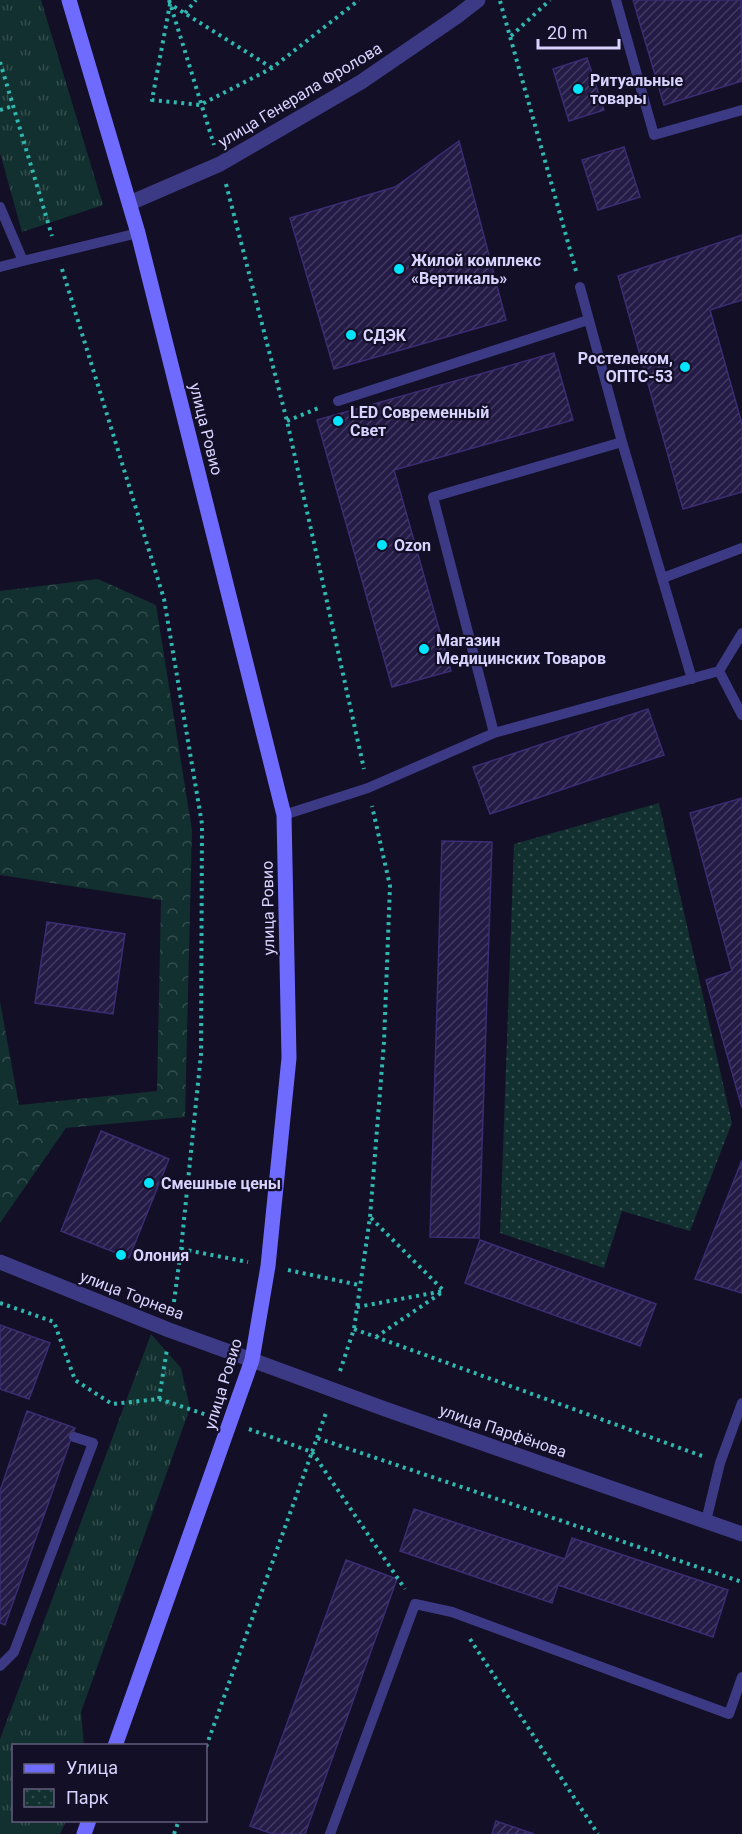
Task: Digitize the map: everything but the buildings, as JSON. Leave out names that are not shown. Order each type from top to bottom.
[{"type":"main road","name":"улица Ровио","points":[[69,0],[138,233],[284,815],[289,1058],[268,1266],[252,1360],[117,1744]]},
{"type":"street","name":"улица Генерала Фролова","points":[[130,203],[220,164],[361,82],[478,0]]},
{"type":"street","name":"улица Торнева","points":[[0,1262],[252,1360]]},
{"type":"street","name":"улица Парфёнова","points":[[252,1360],[742,1534]]},
{"type":"lane","points":[[616,0],[654,135],[742,110]]},
{"type":"lane","points":[[0,207],[23,261]]},
{"type":"lane","points":[[0,267],[138,233]]},
{"type":"lane","points":[[580,287],[622,442],[693,680]]},
{"type":"lane","points":[[338,401],[588,320]]},
{"type":"lane","points":[[494,733],[433,497],[622,442]]},
{"type":"lane","points":[[663,578],[742,549]]},
{"type":"lane","points":[[284,815],[368,788],[494,733],[719,671],[742,633]]},
{"type":"lane","points":[[719,671],[742,715]]},
{"type":"lane","points":[[706,1521],[720,1463],[742,1403]]},
{"type":"lane","points":[[0,1666],[14,1652],[93,1443],[74,1437]]},
{"type":"lane","points":[[330,1834],[415,1604],[452,1612],[729,1714],[742,1677]]},
{"type":"path","points":[[185,13],[196,0]]},
{"type":"path","points":[[169,2],[152,100],[200,105],[273,68],[359,0]]},
{"type":"path","points":[[500,0],[580,287]]},
{"type":"path","points":[[511,36],[550,0]]},
{"type":"path","points":[[169,2],[273,68]]},
{"type":"path","points":[[169,2],[220,164],[287,421],[390,886],[384,1042],[370,1217],[354,1329],[720,1463]]},
{"type":"path","points":[[0,62],[164,599],[202,824],[201,1054],[182,1249],[159,1399]]},
{"type":"path","points":[[0,110],[13,106]]},
{"type":"path","points":[[287,421],[338,401]]},
{"type":"path","points":[[370,1217],[444,1291]]},
{"type":"path","points":[[356,1307],[444,1291]]},
{"type":"path","points":[[376,1337],[444,1291]]},
{"type":"path","points":[[0,1303],[54,1322],[75,1380],[112,1404],[159,1399],[312,1452],[415,1604]]},
{"type":"path","points":[[207,1745],[317,1438],[742,1582]]},
{"type":"path","points":[[452,1612],[598,1834]]},
{"type":"green space","points":[[0,0],[41,0],[103,205],[22,232],[0,153]]},
{"type":"green space","points":[[98,579],[156,605],[192,830],[185,1117],[66,1128],[0,1223],[0,1002],[19,1105],[157,1091],[161,900],[0,875],[0,591]]},
{"type":"green space","points":[[659,803],[732,1123],[690,1231],[622,1211],[604,1268],[500,1233],[514,844]]},
{"type":"green space","points":[[151,1334],[181,1368],[190,1408],[81,1712],[84,1744],[12,1744],[12,1822],[66,1822],[60,1834],[0,1834],[0,1739]]},
{"type":"place","name":"Ритуальные товары","points":[[578,89]]},
{"type":"place","name":"Жилой комплекс «Вертикаль»","points":[[399,269]]},
{"type":"place","name":"СДЭК","points":[[351,335]]},
{"type":"place","name":"Ростелеком, ОПТС-53","points":[[685,367]]},
{"type":"place","name":"LED Современный Свет","points":[[338,421]]},
{"type":"place","name":"Ozon","points":[[382,545]]},
{"type":"place","name":"Магазин Медицинских Товаров","points":[[424,649]]},
{"type":"place","name":"Смешные цены","points":[[149,1183]]},
{"type":"place","name":"Олония","points":[[121,1255]]}]
